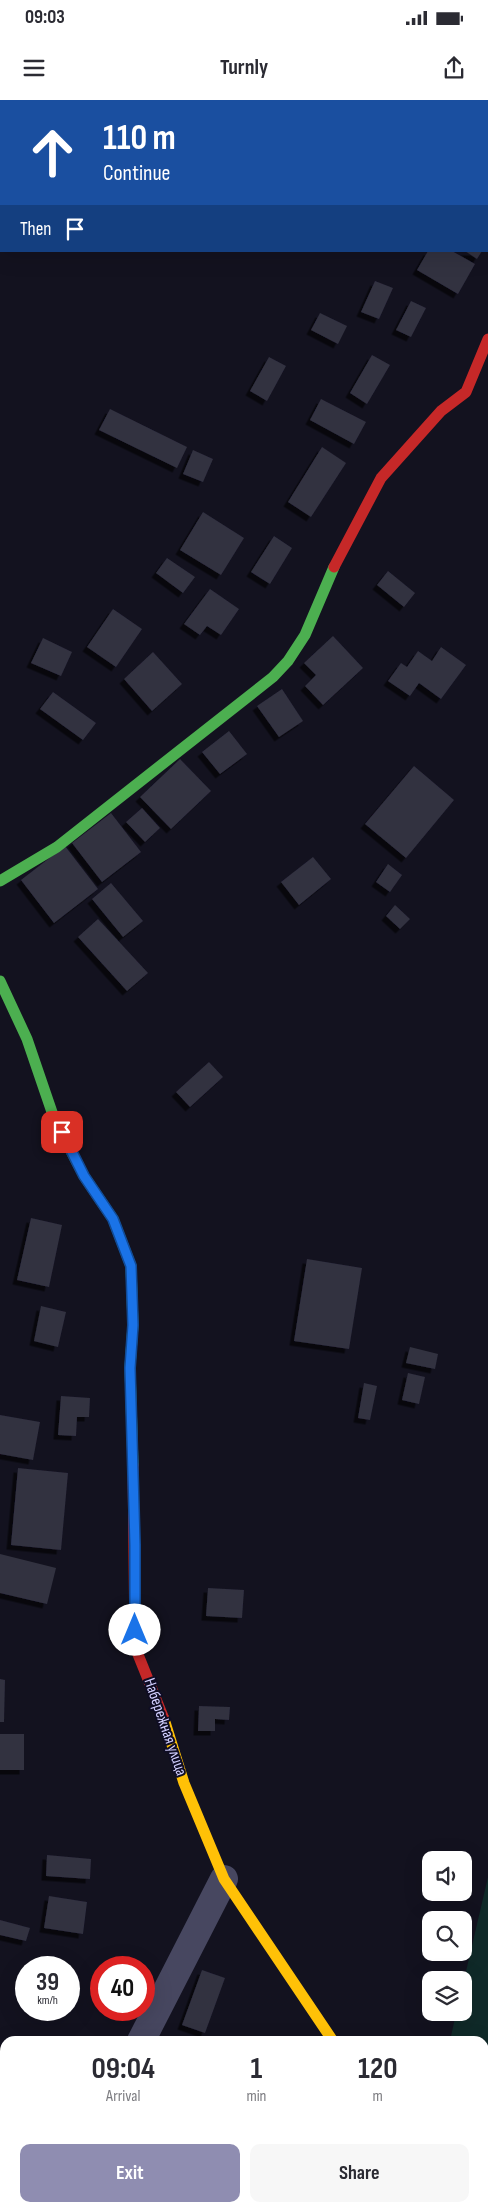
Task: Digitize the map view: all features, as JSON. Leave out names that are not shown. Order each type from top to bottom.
[{"type":"street","points":[[0,881],[57,847],[273,677],[288,661],[305,636],[329,577],[381,478],[441,411],[466,392],[488,339]]},
{"type":"street","name":"Набережная улица","points":[[0,981],[27,1039],[54,1118],[84,1176],[113,1219],[131,1266],[133,1325],[130,1368],[135,1545],[135,1647],[162,1711],[184,1783],[224,1879],[329,2036]]},
{"type":"street","points":[[144,2036],[224,1879]]},
{"type":"green space","points":[[488,1877],[488,2036],[451,2036],[454,2021],[472,2021],[472,1971],[466,1971],[468,1961],[472,1961],[472,1946]]},
{"type":"building","points":[[427,252],[454,252],[475,264],[458,294],[417,270]]},
{"type":"building","points":[[466,252],[481,252],[477,259]]},
{"type":"building","points":[[375,281],[393,288],[379,319],[361,312]]},
{"type":"building","points":[[411,301],[426,308],[411,337],[396,330]]},
{"type":"building","points":[[320,313],[347,326],[338,344],[311,330]]},
{"type":"building","points":[[372,355],[390,365],[367,404],[350,393]]},
{"type":"building","points":[[269,357],[286,366],[267,401],[250,391]]},
{"type":"building","points":[[321,399],[366,422],[354,444],[310,420]]},
{"type":"building","points":[[110,409],[187,447],[177,468],[99,430]]},
{"type":"building","points":[[322,447],[346,463],[311,517],[288,502]]},
{"type":"building","points":[[193,450],[213,459],[203,482],[183,474]]},
{"type":"building","points":[[203,512],[244,538],[221,575],[180,550]]},
{"type":"building","points":[[274,536],[292,548],[270,584],[251,572]]},
{"type":"building","points":[[167,558],[195,577],[183,593],[156,573]]},
{"type":"building","points":[[388,571],[415,593],[404,607],[377,585]]},
{"type":"building","points":[[210,589],[239,609],[221,635],[207,626],[200,635],[184,624]]},
{"type":"building","points":[[113,609],[142,629],[116,667],[87,647]]},
{"type":"building","points":[[333,636],[363,668],[323,705],[305,686],[316,675],[304,663]]},
{"type":"building","points":[[43,638],[72,652],[61,676],[31,663]]},
{"type":"building","points":[[441,647],[466,665],[441,699],[419,683],[410,696],[388,681],[401,663],[407,667],[418,651],[432,661]]},
{"type":"building","points":[[153,652],[182,684],[152,711],[124,679]]},
{"type":"building","points":[[282,689],[303,721],[279,737],[257,706]]},
{"type":"building","points":[[53,692],[96,723],[83,740],[40,709]]},
{"type":"building","points":[[229,731],[247,754],[220,774],[202,752]]},
{"type":"building","points":[[180,759],[211,791],[171,829],[140,797]]},
{"type":"building","points":[[414,766],[454,800],[406,858],[365,824]]},
{"type":"building","points":[[142,808],[160,828],[145,842],[126,822]]},
{"type":"building","points":[[111,813],[141,852],[102,882],[72,843]]},
{"type":"building","points":[[65,846],[98,889],[54,923],[21,880]]},
{"type":"building","points":[[313,857],[331,879],[299,905],[281,882]]},
{"type":"building","points":[[388,864],[402,875],[390,892],[376,882]]},
{"type":"building","points":[[111,883],[143,921],[123,937],[92,899]]},
{"type":"building","points":[[395,905],[410,919],[400,929],[386,916]]},
{"type":"building","points":[[98,919],[148,973],[127,991],[78,937]]},
{"type":"building","points":[[209,1062],[223,1077],[190,1107],[176,1092]]},
{"type":"building","points":[[31,1218],[62,1225],[49,1287],[17,1280]]},
{"type":"building","points":[[307,1259],[362,1268],[349,1349],[294,1341]]},
{"type":"building","points":[[41,1306],[66,1312],[58,1347],[34,1341]]},
{"type":"building","points":[[410,1347],[438,1354],[435,1369],[406,1363]]},
{"type":"building","points":[[408,1373],[425,1377],[419,1404],[402,1400]]},
{"type":"building","points":[[364,1383],[377,1386],[370,1420],[358,1418]]},
{"type":"building","points":[[61,1396],[90,1398],[89,1417],[77,1417],[76,1436],[58,1435]]},
{"type":"building","points":[[0,1415],[40,1422],[33,1460],[0,1454]]},
{"type":"building","points":[[18,1468],[68,1473],[61,1550],[11,1545]]},
{"type":"building","points":[[0,1554],[56,1568],[47,1604],[0,1593]]},
{"type":"building","points":[[208,1588],[244,1590],[242,1618],[206,1616]]},
{"type":"building","points":[[0,1679],[5,1680],[4,1722],[0,1722]]},
{"type":"building","points":[[199,1706],[230,1707],[229,1720],[215,1719],[215,1731],[198,1731]]},
{"type":"building","points":[[0,1734],[24,1734],[24,1770],[0,1770]]},
{"type":"building","points":[[47,1855],[91,1859],[90,1879],[46,1876]]},
{"type":"building","points":[[49,1896],[87,1902],[83,1934],[44,1928]]},
{"type":"building","points":[[0,1920],[30,1928],[26,1941],[0,1935]]},
{"type":"building","points":[[202,1970],[225,1978],[205,2033],[182,2025]]},
{"type":"traffic: fast","points":[[0,881],[57,847],[273,677],[288,661],[305,635],[334,567]]},
{"type":"traffic: fast","points":[[0,981],[27,1039],[54,1118],[84,1176],[113,1219],[131,1266],[133,1325],[130,1367],[133,1465]]},
{"type":"traffic: slow","points":[[164,1719],[184,1783],[224,1879],[330,2036]]},
{"type":"traffic: jam","points":[[334,567],[381,478],[441,411],[466,392],[488,339]]},
{"type":"traffic: jam","points":[[133,1465],[135,1647],[164,1719]]},
{"type":"route","points":[[62,1132],[84,1176],[113,1219],[131,1266],[133,1325],[130,1368],[135,1545],[135,1630]]}]
